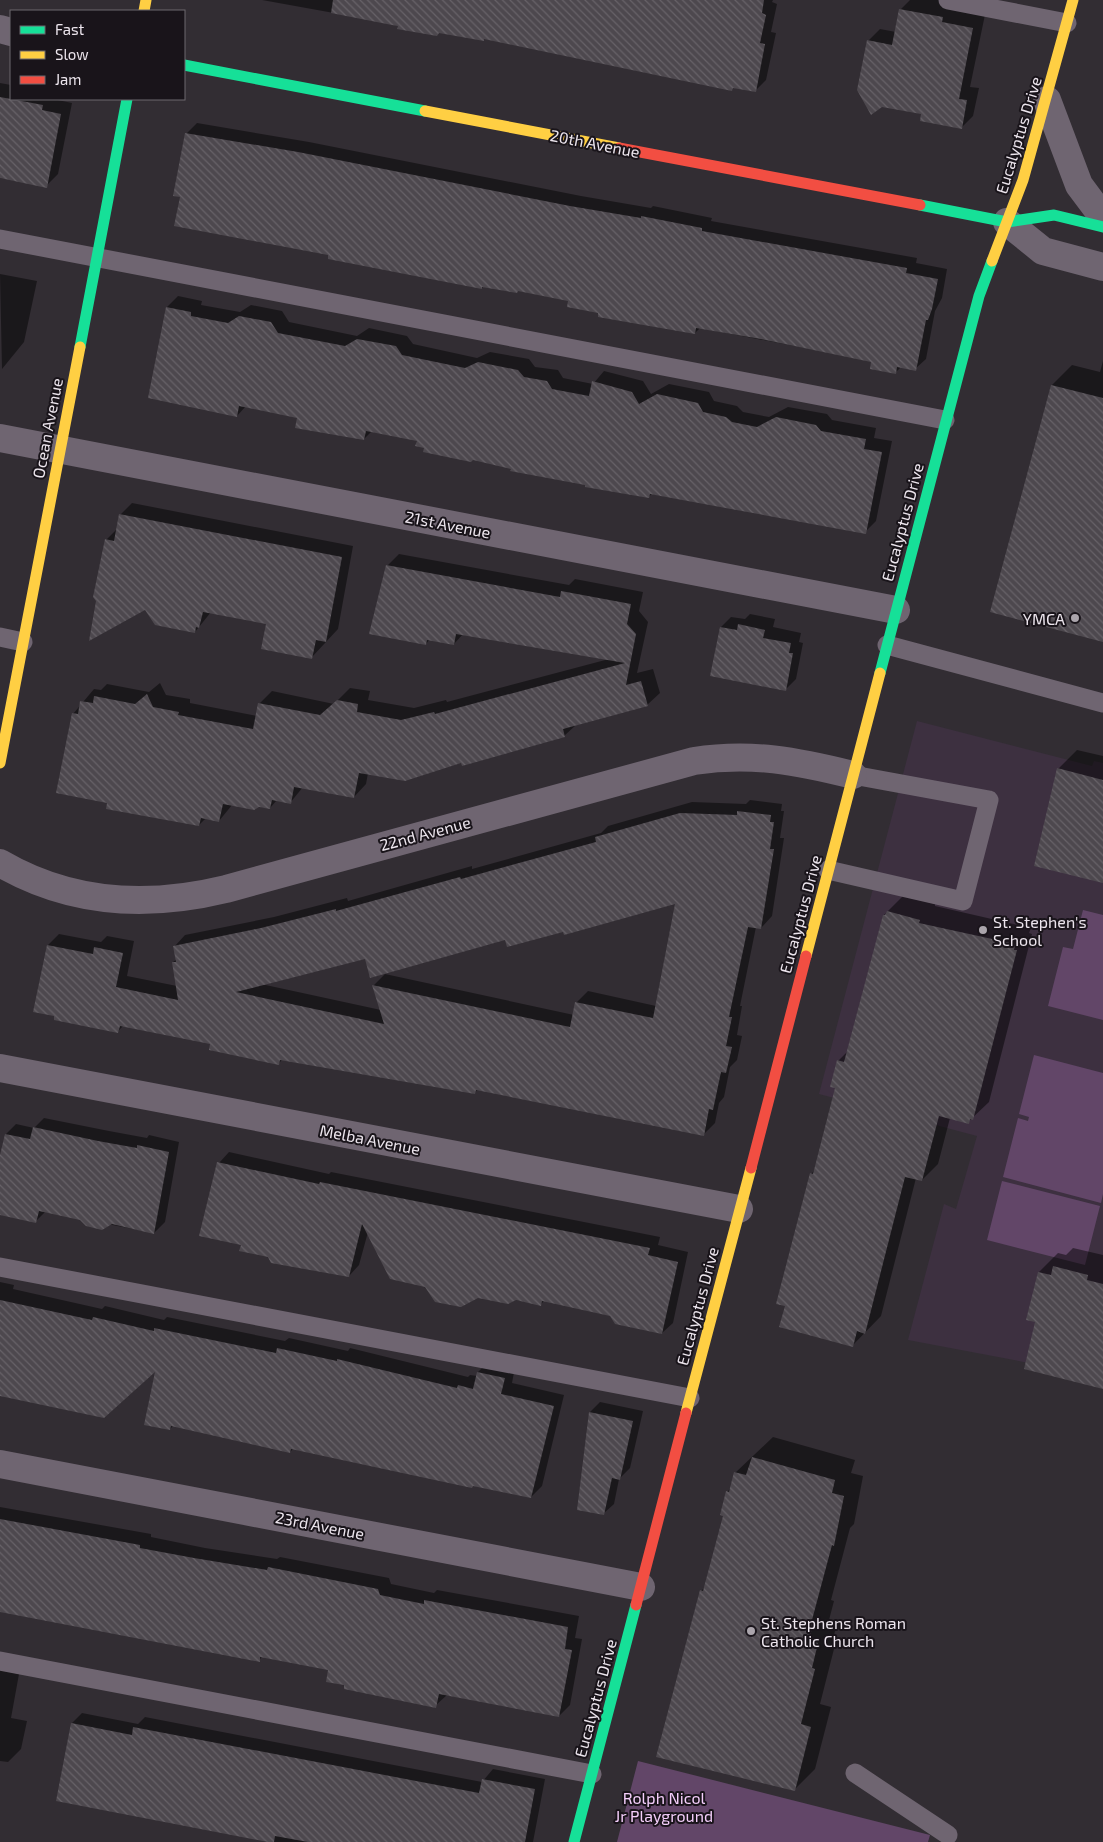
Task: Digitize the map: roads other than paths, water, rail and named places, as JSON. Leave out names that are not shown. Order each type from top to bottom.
[{"type":"street","name":"Eucalyptus Drive","points":[[574,1842],[945,420],[981,289],[1021,187],[1047,100],[1073,0]]},
{"type":"street","name":"20th Avenue","points":[[185,65],[1007,222],[1054,215],[1103,228]]},
{"type":"street","name":"Ocean Avenue","points":[[0,763],[127,100]]},
{"type":"street","points":[[1047,100],[1079,185],[1103,217]]},
{"type":"street","name":"20th Avenue","points":[[1007,222],[1042,251],[1103,267]]},
{"type":"street","name":"21st Avenue","points":[[0,438],[896,610]]},
{"type":"street","name":"22nd Avenue","points":[[0,863],[35,880],[89,896],[116,900],[170,900],[226,888],[694,761],[722,756],[754,756],[813,765],[853,775]]},
{"type":"street","name":"Melba Avenue","points":[[0,1068],[739,1210]]},
{"type":"street","name":"23rd Avenue","points":[[0,1464],[641,1586]]},
{"type":"lane","points":[[948,0],[1067,23]]},
{"type":"lane","points":[[0,239],[945,420]]},
{"type":"lane","points":[[0,637],[23,642]]},
{"type":"lane","points":[[887,645],[1103,703]]},
{"type":"lane","points":[[828,870],[963,901],[989,800],[853,775]]},
{"type":"lane","points":[[0,1267],[690,1398]]},
{"type":"lane","points":[[0,1661],[592,1774]]},
{"type":"lane","points":[[856,1773],[948,1834]]},
{"type":"place","name":"YMCA","points":[[1075,618]]},
{"type":"place","name":"St. Stephen's School","points":[[983,930]]},
{"type":"place","name":"St. Stephens Roman Catholic Church","points":[[751,1631]]},
{"type":"park label","name":"Rolph Nicol Jr Playground","points":[[664,1806]]}]
